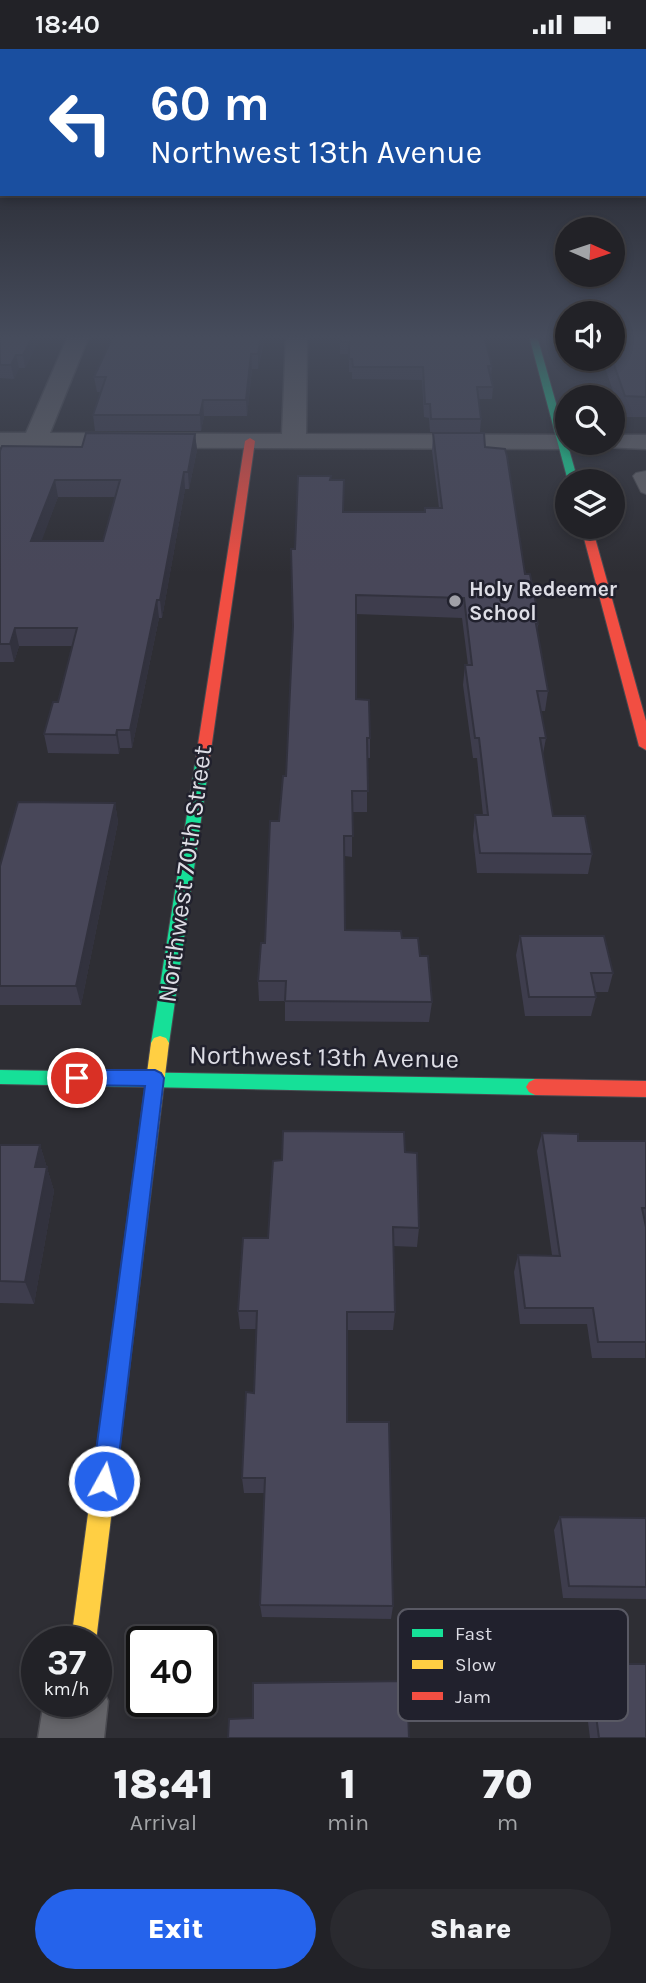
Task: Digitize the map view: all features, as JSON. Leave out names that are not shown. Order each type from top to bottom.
[{"type":"street","points":[[35,440],[46,415]]},
{"type":"street","points":[[294,441],[295,415]]},
{"type":"street","points":[[0,440],[555,442]]},
{"type":"street","name":"Northwest 70th Street","points":[[85,1626],[155,1078],[250,441]]},
{"type":"street","points":[[625,442],[646,442]]},
{"type":"street","points":[[589,539],[646,746]]},
{"type":"street","name":"Northwest 13th Avenue","points":[[0,1077],[646,1089]]},
{"type":"street","points":[[71,1738],[74,1717]]},
{"type":"lane","points":[[646,476],[641,476],[646,489]]},
{"type":"building","points":[[431,415],[480,415],[481,419],[431,419]]},
{"type":"building","points":[[86,433],[195,434],[188,472],[184,472],[160,600],[157,600],[130,730],[117,730],[116,735],[44,734],[53,702],[58,702],[77,628],[15,628],[10,644],[0,644],[2,446],[82,447]],"holes":[[[55,480],[120,480],[103,541],[31,541]]]},
{"type":"building","points":[[433,433],[484,433],[485,447],[505,449],[525,574],[530,574],[536,604],[533,604],[548,691],[537,691],[546,738],[540,738],[553,816],[585,816],[592,854],[480,853],[475,815],[488,815],[479,738],[475,738],[465,665],[472,665],[464,598],[356,595],[356,699],[369,700],[370,738],[367,738],[368,791],[352,791],[353,836],[344,836],[345,930],[401,931],[402,938],[418,938],[420,956],[428,956],[432,1002],[285,1001],[286,981],[258,981],[261,943],[265,943],[270,821],[279,821],[283,776],[286,776],[293,626],[291,549],[295,549],[298,476],[331,476],[330,480],[344,480],[343,512],[425,512],[425,508],[442,508]]},
{"type":"building","points":[[18,802],[115,803],[76,986],[0,986],[0,866]]},
{"type":"building","points":[[520,936],[604,936],[613,973],[591,973],[596,997],[529,997]]},
{"type":"building","points":[[283,1131],[404,1132],[405,1152],[417,1153],[419,1228],[393,1227],[395,1312],[347,1312],[347,1422],[389,1422],[393,1606],[260,1605],[265,1478],[242,1478],[246,1392],[254,1393],[257,1311],[238,1311],[243,1238],[268,1238],[273,1161],[282,1160]]},
{"type":"building","points":[[542,1133],[578,1134],[578,1141],[646,1141],[646,1208],[642,1208],[646,1227],[646,1342],[598,1342],[593,1308],[525,1308],[518,1255],[560,1256]]},
{"type":"building","points":[[0,1145],[40,1145],[35,1167],[47,1167],[25,1282],[0,1281]]},
{"type":"building","points":[[560,1517],[646,1518],[646,1587],[569,1586]]},
{"type":"building","points":[[628,1664],[646,1664],[646,1738],[599,1738],[597,1721],[628,1721]]},
{"type":"building","points":[[398,1681],[398,1721],[408,1721],[409,1738],[228,1738],[229,1719],[253,1718],[253,1683]]},
{"type":"traffic: fast","points":[[555,415],[570,469]]},
{"type":"traffic: fast","points":[[160,1043],[202,764]]},
{"type":"traffic: fast","points":[[0,1077],[535,1087]]},
{"type":"traffic: slow","points":[[85,1626],[160,1043]]},
{"type":"traffic: jam","points":[[202,764],[250,441]]},
{"type":"traffic: jam","points":[[589,539],[646,746]]},
{"type":"traffic: jam","points":[[535,1087],[646,1089]]},
{"type":"place","name":"Holy Redeemer School","points":[[455,601]]},
{"type":"route","points":[[77,1078],[155,1078],[104,1481]]}]
